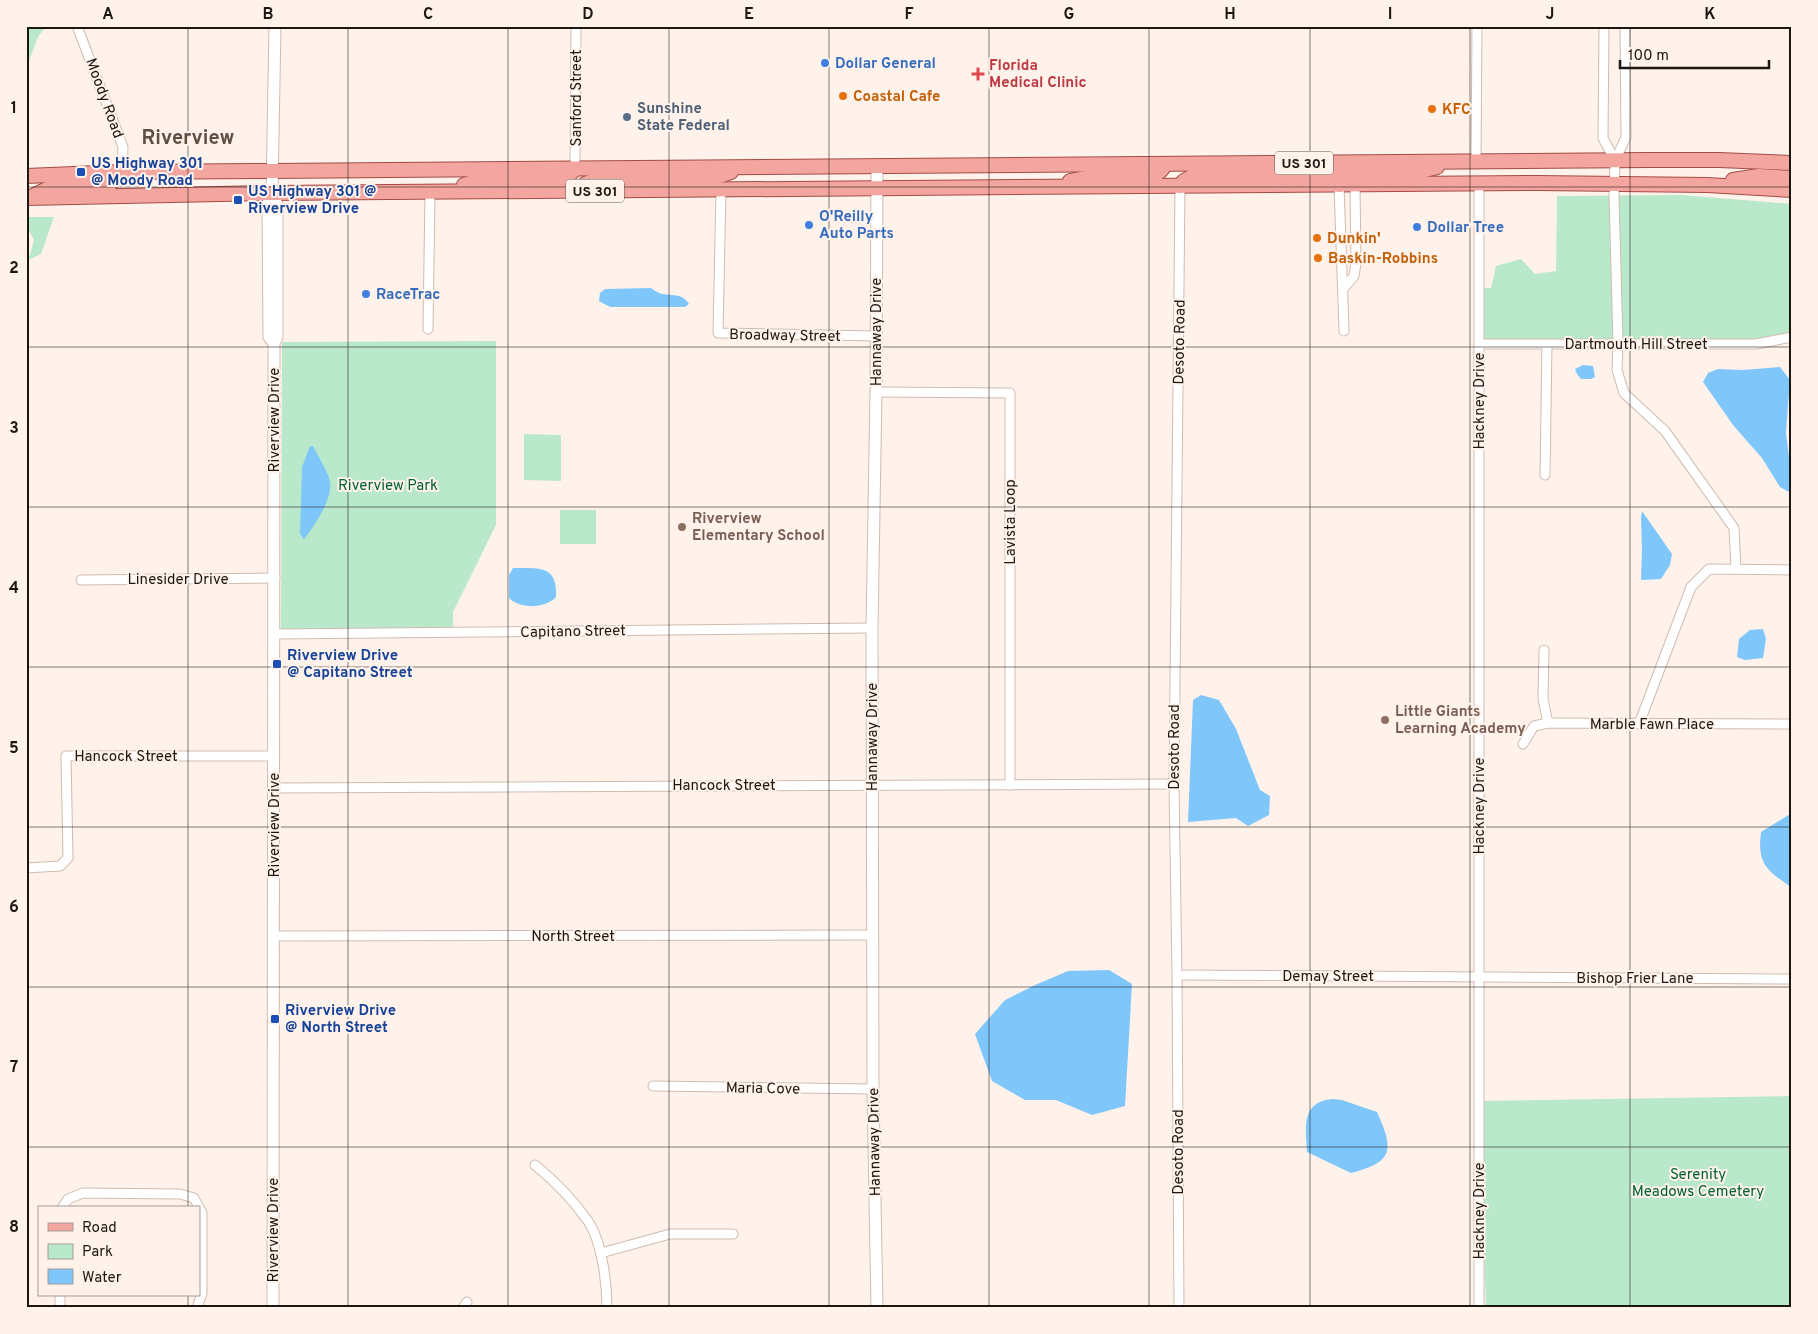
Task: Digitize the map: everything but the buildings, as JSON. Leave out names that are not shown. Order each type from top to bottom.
[{"type":"main road","name":"US 301","points":[[26,176],[122,172],[1166,164],[1719,160],[1792,163]]},
{"type":"main road","points":[[1339,185],[1347,176],[1356,174],[1414,173],[1454,162]]},
{"type":"main road","points":[[1180,186],[1184,181],[1196,175],[1272,174],[1314,163]]},
{"type":"main road","points":[[1256,186],[1292,174],[1338,173],[1342,170],[1344,163]]},
{"type":"main road","points":[[1053,187],[1099,175],[1151,175],[1158,173],[1166,164]]},
{"type":"main road","points":[[582,191],[585,184],[595,180],[711,179],[741,168]]},
{"type":"main road","points":[[446,192],[474,182],[557,180],[567,177],[576,169]]},
{"type":"main road","points":[[28,198],[51,187],[109,185],[122,172]]},
{"type":"main road","points":[[1707,184],[1759,176],[1792,178]]},
{"type":"main road","name":"US 301","points":[[28,198],[272,193],[1614,183],[1707,184],[1792,190]]},
{"type":"street","name":"Moody Road","points":[[77,26],[123,147],[122,172]]},
{"type":"street","name":"Riverview Drive","points":[[273,1308],[274,343],[277,337],[277,204],[272,193],[272,171],[275,26]]},
{"type":"street","name":"Sanford Street","points":[[576,26],[576,169]]},
{"type":"street","points":[[1476,162],[1477,26]]},
{"type":"street","points":[[1604,26],[1603,138],[1615,161]]},
{"type":"street","points":[[1625,26],[1626,137],[1615,161],[1614,183],[1617,370],[1624,392],[1665,431],[1734,528],[1736,569]]},
{"type":"street","name":"Hannaway Drive","points":[[877,167],[872,628],[873,1089],[877,1308]]},
{"type":"street","name":"Hackney Drive","points":[[1479,184],[1479,1308]]},
{"type":"street","points":[[1339,185],[1344,331]]},
{"type":"street","points":[[1343,289],[1354,276],[1356,263],[1355,185]]},
{"type":"street","name":"Desoto Road","points":[[1179,1308],[1178,975],[1174,784],[1180,186]]},
{"type":"street","name":"Broadway Street","points":[[722,190],[718,333],[876,336]]},
{"type":"street","points":[[428,329],[430,192]]},
{"type":"street","name":"Dartmouth Hill Street","points":[[1479,344],[1756,344],[1792,337]]},
{"type":"street","points":[[1545,475],[1547,345]]},
{"type":"street","name":"Lavista Loop","points":[[876,392],[1010,393],[1010,785]]},
{"type":"street","points":[[1639,724],[1691,587],[1709,569],[1792,570]]},
{"type":"street","name":"Linesider Drive","points":[[81,580],[275,578]]},
{"type":"street","name":"Capitano Street","points":[[275,634],[872,628]]},
{"type":"street","points":[[1524,744],[1534,726],[1548,724],[1543,699],[1544,650]]},
{"type":"street","name":"Marble Fawn Place","points":[[1548,724],[1792,724]]},
{"type":"street","name":"Hancock Street","points":[[26,868],[60,866],[68,858],[66,756],[274,756]]},
{"type":"street","name":"Hancock Street","points":[[274,788],[1174,784]]},
{"type":"street","name":"North Street","points":[[273,936],[873,936]]},
{"type":"street","name":"Demay Street","points":[[1178,975],[1479,976]]},
{"type":"street","name":"Bishop Frier Lane","points":[[1479,976],[1792,979]]},
{"type":"street","name":"Maria Cove","points":[[653,1086],[873,1089]]},
{"type":"street","points":[[535,1165],[556,1182],[589,1223],[601,1253],[608,1308]]},
{"type":"street","points":[[63,1206],[68,1199],[83,1194],[180,1194],[194,1198],[198,1206]]},
{"type":"street","points":[[197,1308],[202,1293],[202,1213],[200,1209]]},
{"type":"street","points":[[601,1253],[670,1234],[732,1234]]},
{"type":"green space","points":[[26,26],[46,26],[38,37],[26,69]]},
{"type":"green space","points":[[1681,195],[1792,204],[1792,332],[1736,342],[1481,344],[1482,288],[1491,288],[1496,266],[1521,259],[1535,274],[1556,271],[1557,196]]},
{"type":"green space","points":[[26,217],[54,217],[41,254],[26,261],[30,255],[34,240],[26,225]]},
{"type":"green space","name":"Riverview Park","points":[[496,341],[496,525],[453,612],[453,630],[281,630],[282,342]]},
{"type":"green space","points":[[524,434],[561,435],[561,481],[524,480]]},
{"type":"green space","points":[[560,510],[596,510],[596,544],[560,544]]},
{"type":"green space","name":"Serenity Meadows Cemetery","points":[[1792,1096],[1792,1308],[1486,1308],[1479,1101]]},
{"type":"water","points":[[651,288],[662,294],[683,298],[689,304],[685,307],[610,307],[599,301],[600,293],[605,289]]},
{"type":"water","points":[[1583,365],[1593,366],[1595,377],[1581,379],[1575,369]]},
{"type":"water","points":[[1780,367],[1790,380],[1786,432],[1792,483],[1789,492],[1780,487],[1762,458],[1733,425],[1703,382],[1708,373],[1718,369],[1743,370]]},
{"type":"water","points":[[310,446],[313,446],[325,468],[330,482],[330,489],[322,512],[304,539],[300,534],[302,467]]},
{"type":"water","points":[[1642,511],[1672,554],[1670,565],[1661,579],[1641,580]]},
{"type":"water","points":[[513,568],[545,570],[554,579],[556,597],[546,604],[532,606],[514,602],[509,598],[509,575]]},
{"type":"water","points":[[1763,629],[1766,639],[1763,658],[1745,660],[1737,657],[1739,639],[1750,630]]},
{"type":"water","points":[[1201,695],[1219,700],[1236,729],[1260,790],[1270,796],[1269,815],[1248,826],[1236,818],[1188,822],[1193,700]]},
{"type":"water","points":[[1792,813],[1792,888],[1766,866],[1762,859],[1760,843],[1761,832]]},
{"type":"water","points":[[1109,970],[1132,984],[1125,1106],[1092,1115],[1056,1100],[1025,1100],[992,1081],[975,1034],[1005,1000],[1068,971]]},
{"type":"water","points":[[1342,1100],[1377,1112],[1383,1125],[1388,1145],[1383,1159],[1365,1169],[1351,1173],[1307,1152],[1306,1125],[1310,1110],[1322,1101]]},
{"type":"place","name":"Dollar General","points":[[825,63]]},
{"type":"place","name":"Florida Medical Clinic","points":[[978,74]]},
{"type":"place","name":"Coastal Cafe","points":[[843,96]]},
{"type":"place","name":"KFC","points":[[1432,109]]},
{"type":"place","name":"Sunshine State Federal","points":[[627,117]]},
{"type":"place","name":"US Highway 301 @ Moody Road","points":[[81,172]]},
{"type":"place","name":"US Highway 301 @ Riverview Drive","points":[[238,200]]},
{"type":"place","name":"O'Reilly Auto Parts","points":[[809,225]]},
{"type":"place","name":"Dollar Tree","points":[[1417,227]]},
{"type":"place","name":"Dunkin'","points":[[1317,238]]},
{"type":"place","name":"Baskin-Robbins","points":[[1318,258]]},
{"type":"place","name":"RaceTrac","points":[[366,294]]},
{"type":"place","name":"Riverview Elementary School","points":[[682,527]]},
{"type":"place","name":"Riverview Drive @ Capitano Street","points":[[277,664]]},
{"type":"place","name":"Little Giants Learning Academy","points":[[1385,720]]},
{"type":"place","name":"Riverview Drive @ North Street","points":[[275,1019]]},
{"type":"district","name":"Riverview","points":[[188,137]]}]
